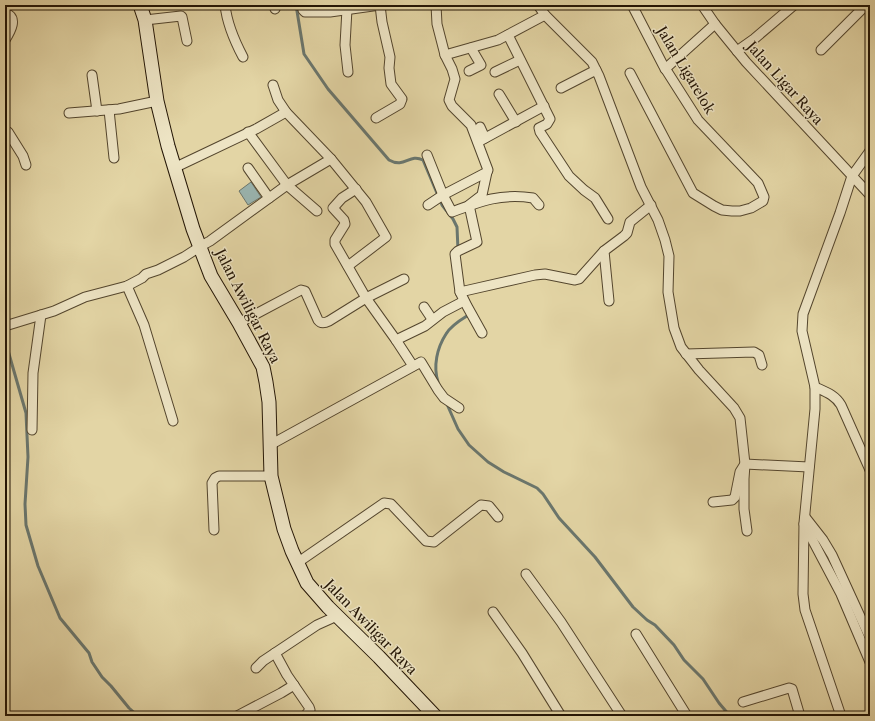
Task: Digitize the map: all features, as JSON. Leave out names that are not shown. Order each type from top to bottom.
[{"type":"street","name":"Jalan Awiligar Raya","points":[[140,5],[145,20],[157,101],[174,168],[193,228],[212,276],[240,323],[262,367],[269,402],[271,476],[284,528],[297,563],[307,583],[337,616],[379,657],[435,716]]},
{"type":"street","points":[[224,5],[226,18],[234,40],[243,57]]},
{"type":"street","points":[[302,5],[305,12],[330,12],[380,5],[382,22],[390,57],[390,84],[402,99],[400,104],[376,118]]},
{"type":"street","points":[[436,5],[436,24],[445,55],[456,79],[449,100],[452,106],[471,125],[482,140]]},
{"type":"street","points":[[538,5],[545,15],[592,62],[596,70],[641,187],[658,220],[669,256],[668,292],[674,328],[680,347],[734,408],[740,418],[745,464],[744,510],[747,531]]},
{"type":"street","name":"Jalan Ligarelok","points":[[630,73],[693,193],[718,208],[732,211],[740,211],[751,208],[763,201],[764,197],[758,183],[698,120],[665,69],[632,5]]},
{"type":"street","name":"Jalan Ligar Raya","points":[[702,5],[737,51],[870,195]]},
{"type":"street","points":[[821,50],[866,5]]},
{"type":"street","points":[[737,51],[754,39],[789,7]]},
{"type":"street","points":[[347,9],[345,44],[348,72]]},
{"type":"street","points":[[5,13],[9,14],[13,22],[5,40]]},
{"type":"street","points":[[445,55],[498,40],[545,15]]},
{"type":"street","points":[[145,20],[181,16],[187,41]]},
{"type":"street","points":[[665,69],[715,24]]},
{"type":"street","points":[[508,35],[550,119],[550,122],[539,128],[540,132],[569,176],[595,198],[608,219]]},
{"type":"street","points":[[469,71],[481,65],[471,48]]},
{"type":"street","points":[[495,72],[520,60]]},
{"type":"street","points":[[561,88],[596,70]]},
{"type":"street","points":[[92,75],[97,111]]},
{"type":"street","points":[[272,85],[278,100],[286,112],[331,158],[356,189],[366,202],[386,237],[348,266]]},
{"type":"street","points":[[499,94],[516,122]]},
{"type":"street","points":[[69,113],[109,110],[157,101]]},
{"type":"street","points":[[482,140],[544,106]]},
{"type":"street","points":[[109,110],[114,158]]},
{"type":"street","points":[[174,168],[256,129],[286,112]]},
{"type":"street","points":[[470,205],[482,195],[487,172],[480,127]]},
{"type":"street","points":[[8,132],[23,156],[26,165]]},
{"type":"street","points":[[248,132],[287,185],[316,211]]},
{"type":"street","points":[[5,145],[14,142]]},
{"type":"street","points":[[841,716],[805,610],[803,594],[804,520],[808,467],[814,426],[815,387],[802,331],[803,314],[852,176],[870,151]]},
{"type":"street","points":[[427,155],[443,195],[452,212],[496,197],[522,196],[534,198],[539,205]]},
{"type":"street","points":[[5,326],[54,311],[85,297],[127,286],[142,278],[146,274],[158,270],[184,257],[210,241],[287,185],[331,158]]},
{"type":"street","points":[[248,168],[270,198]]},
{"type":"street","points":[[428,205],[443,195],[487,172]]},
{"type":"street","points":[[356,189],[342,198],[333,208],[344,220],[345,224],[335,240],[335,244],[366,298],[413,366]]},
{"type":"street","points":[[470,205],[477,242],[455,254],[460,292],[482,333]]},
{"type":"street","points":[[460,292],[544,274],[575,280],[579,279],[604,251],[627,233],[630,222],[650,205]]},
{"type":"street","points":[[604,251],[609,300]]},
{"type":"street","points":[[240,323],[301,290],[305,292],[318,320],[324,323],[404,278]]},
{"type":"street","points":[[127,286],[144,325],[173,421]]},
{"type":"street","points":[[396,340],[425,326],[432,319],[464,301]]},
{"type":"street","points":[[424,307],[432,319]]},
{"type":"street","points":[[32,430],[33,374],[41,315]]},
{"type":"street","points":[[686,354],[754,352],[759,355],[762,365]]},
{"type":"street","points":[[270,446],[421,362],[444,398],[459,408]]},
{"type":"street","points":[[815,387],[832,394],[837,398],[870,470]]},
{"type":"street","points":[[745,464],[808,467]]},
{"type":"street","points":[[713,502],[732,500],[735,497],[740,472],[745,464]]},
{"type":"street","points":[[214,530],[212,483],[215,478],[219,476],[271,476]]},
{"type":"street","points":[[297,563],[384,503],[391,504],[426,541],[431,543],[481,505],[489,506],[498,516]]},
{"type":"street","points":[[804,520],[823,540],[832,555],[870,638]]},
{"type":"street","points":[[804,520],[841,594],[870,662]]},
{"type":"street","points":[[526,574],[561,622],[622,716]]},
{"type":"street","points":[[493,612],[522,653],[561,716]]},
{"type":"street","points":[[256,668],[263,661],[317,625],[337,616]]},
{"type":"street","points":[[636,634],[687,716]]},
{"type":"street","points":[[275,653],[294,685],[310,707],[310,710],[305,716]]},
{"type":"street","points":[[237,716],[294,685]]},
{"type":"street","points":[[743,702],[789,688],[792,689],[800,716]]},
{"type":"water","points":[[251,182],[261,197],[248,205],[239,191]]},
{"type":"waterway","points":[[296,5],[304,54],[328,89],[389,160],[399,163],[414,158],[423,160],[442,205],[453,219],[457,227],[458,250]]},
{"type":"waterway","points":[[438,382],[436,363],[440,345],[448,331],[457,322],[470,314]]},
{"type":"waterway","points":[[5,340],[26,413],[28,457],[25,504],[26,525],[38,566],[60,618],[89,653],[92,662],[102,677],[138,716]]},
{"type":"waterway","points":[[446,402],[458,429],[469,445],[488,462],[504,472],[537,488],[543,494],[559,518],[595,557],[633,607],[655,625],[674,645],[684,660],[703,679],[719,703],[730,716]]}]
